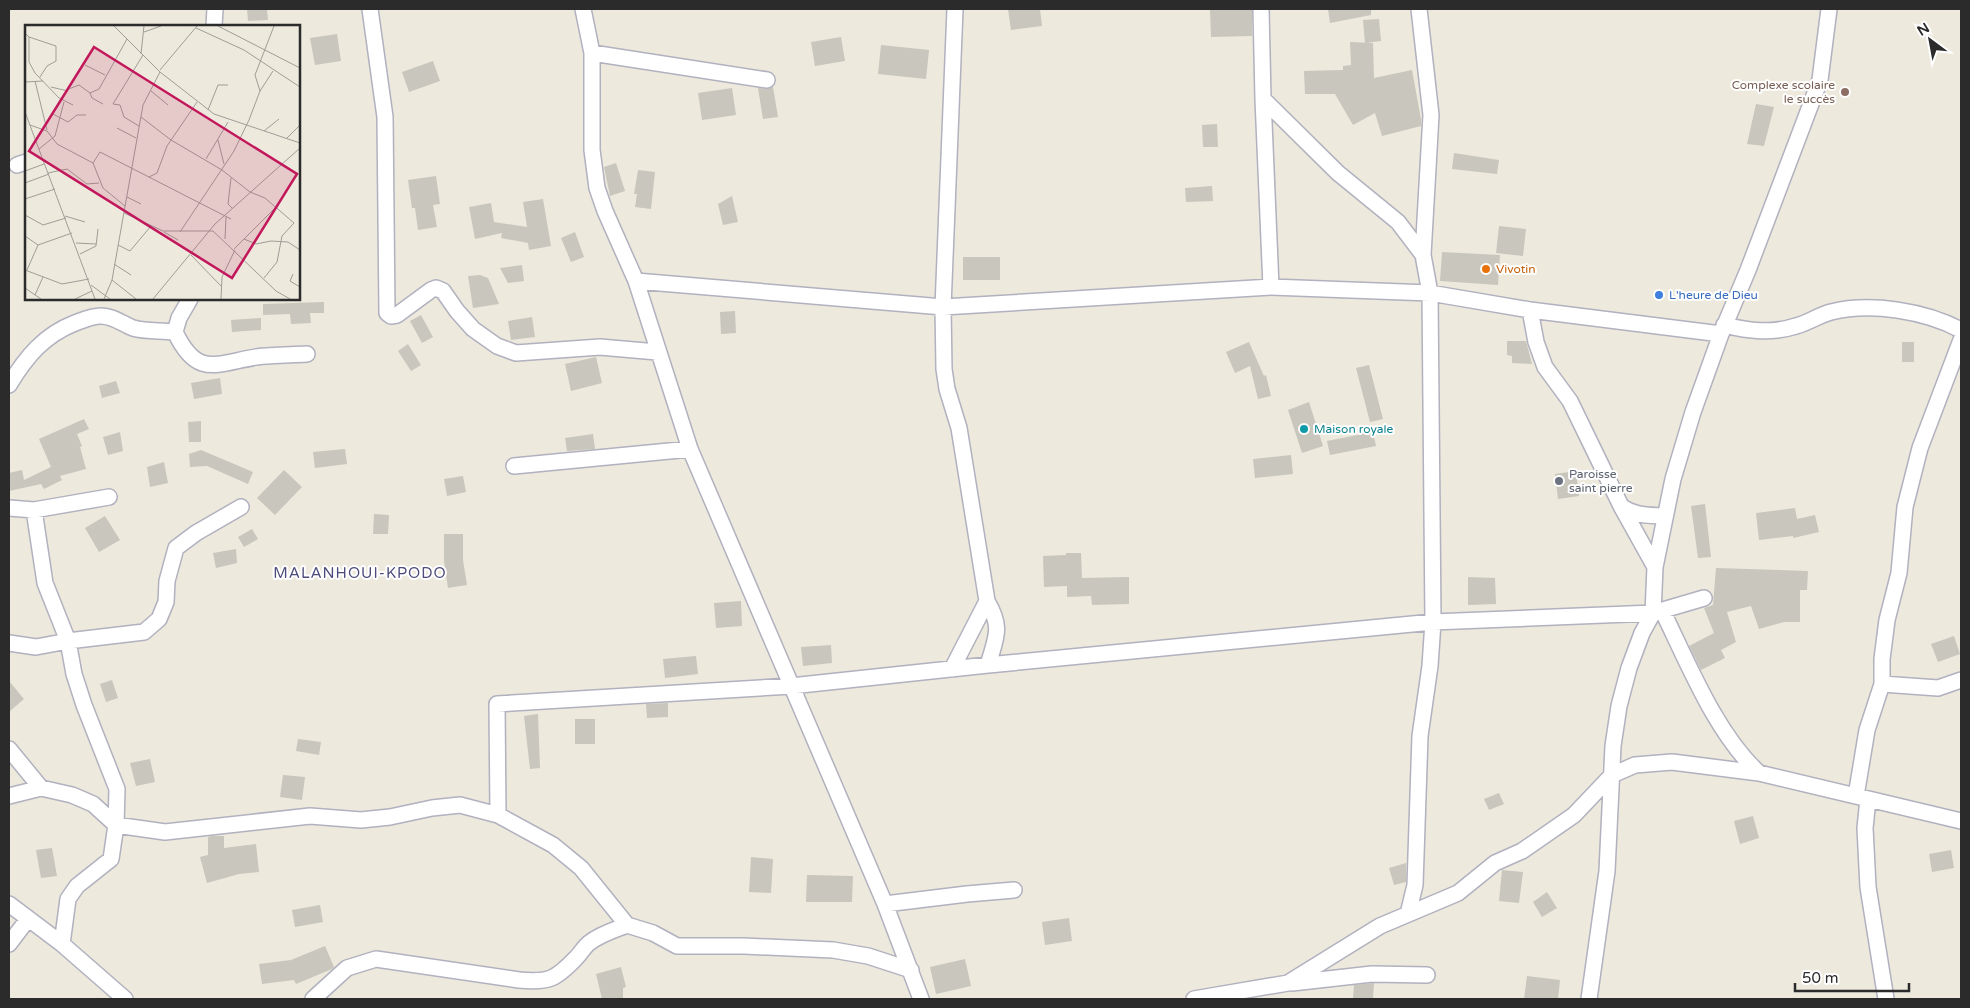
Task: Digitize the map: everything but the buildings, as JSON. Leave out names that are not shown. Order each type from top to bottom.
[{"type":"street","points":[[214,25],[215,9]]},
{"type":"street","points":[[370,9],[385,118],[387,313],[391,316],[397,316],[436,288],[443,291],[473,329],[497,346],[516,352],[600,347],[657,352]]},
{"type":"street","points":[[584,9],[592,53],[592,150],[597,188],[605,211],[636,281],[657,352],[690,449],[885,904],[921,999]]},
{"type":"street","points":[[955,9],[943,307],[947,389],[959,428],[987,601],[995,615],[997,624],[997,633],[988,665]]},
{"type":"street","points":[[1261,9],[1271,287]]},
{"type":"street","points":[[1408,914],[1415,885],[1420,736],[1430,666],[1433,622],[1430,293],[1423,255],[1431,115],[1419,9]]},
{"type":"street","points":[[1759,773],[1746,761],[1713,712],[1658,612],[1655,567],[1673,479],[1693,412],[1723,329],[1748,270],[1820,80],[1829,9]]},
{"type":"street","points":[[592,53],[767,80]]},
{"type":"street","points":[[1263,99],[1338,173],[1398,222],[1423,255]]},
{"type":"street","points":[[636,281],[943,307],[1271,287],[1430,293],[1530,310],[1752,332],[1771,332],[1796,326],[1829,312],[1854,308],[1920,314],[1935,318],[1961,330]]},
{"type":"street","points":[[189,300],[179,318],[175,332],[180,342],[196,360],[209,365],[222,365],[259,357],[306,354]]},
{"type":"street","points":[[1530,310],[1536,342],[1545,367],[1570,401],[1621,506],[1655,567]]},
{"type":"street","points":[[9,385],[22,362],[39,344],[61,328],[86,319],[102,316],[116,319],[132,328],[146,331],[175,332]]},
{"type":"street","points":[[1886,999],[1868,888],[1862,798],[1867,730],[1882,684],[1882,659],[1887,620],[1899,573],[1905,507],[1920,448],[1961,340]]},
{"type":"street","points":[[514,466],[690,449]]},
{"type":"street","points":[[9,508],[34,510],[109,497]]},
{"type":"street","points":[[1621,506],[1629,512],[1664,516]]},
{"type":"street","points":[[9,644],[36,647],[68,641],[144,632],[159,618],[166,602],[167,581],[176,548],[196,532],[241,507]]},
{"type":"street","points":[[34,510],[45,583],[68,641],[74,674],[84,705],[118,788],[116,825],[111,859],[77,886],[68,900],[62,944]]},
{"type":"street","points":[[498,815],[498,704],[791,686],[1433,622],[1658,612],[1704,598]]},
{"type":"street","points":[[952,669],[987,601]]},
{"type":"street","points":[[1588,999],[1607,871],[1613,746],[1619,706],[1629,668],[1642,633],[1658,612]]},
{"type":"street","points":[[1882,684],[1938,688],[1961,680]]},
{"type":"street","points":[[9,750],[41,788]]},
{"type":"street","points":[[1288,983],[1380,926],[1458,893],[1495,863],[1522,851],[1553,831],[1574,815],[1612,775],[1635,765],[1672,762],[1759,773],[1961,821]]},
{"type":"street","points":[[9,796],[41,788],[72,795],[93,804],[116,825],[165,832],[310,816],[361,820],[460,805],[498,815],[553,845],[581,868],[627,925],[653,933],[677,946],[744,946],[833,950],[868,956],[911,970]]},
{"type":"street","points":[[885,904],[1014,890]]},
{"type":"street","points":[[9,904],[62,944],[125,999]]},
{"type":"street","points":[[9,944],[28,919]]},
{"type":"street","points":[[313,999],[347,968],[376,959],[535,982],[549,980],[562,972],[589,944],[606,933],[627,925]]},
{"type":"street","points":[[1194,999],[1288,983],[1372,974],[1427,975]]},
{"type":"place","name":"Complexe scolaire le succès","points":[[1845,92]]},
{"type":"place","name":"Vivotin","points":[[1486,269]]},
{"type":"place","name":"L'heure de Dieu","points":[[1659,295]]},
{"type":"place","name":"Maison royale","points":[[1304,429]]},
{"type":"place","name":"Paroisse saint pierre","points":[[1559,481]]},
{"type":"district","name":"MALANHOUI-KPODO","points":[[360,573]]}]
